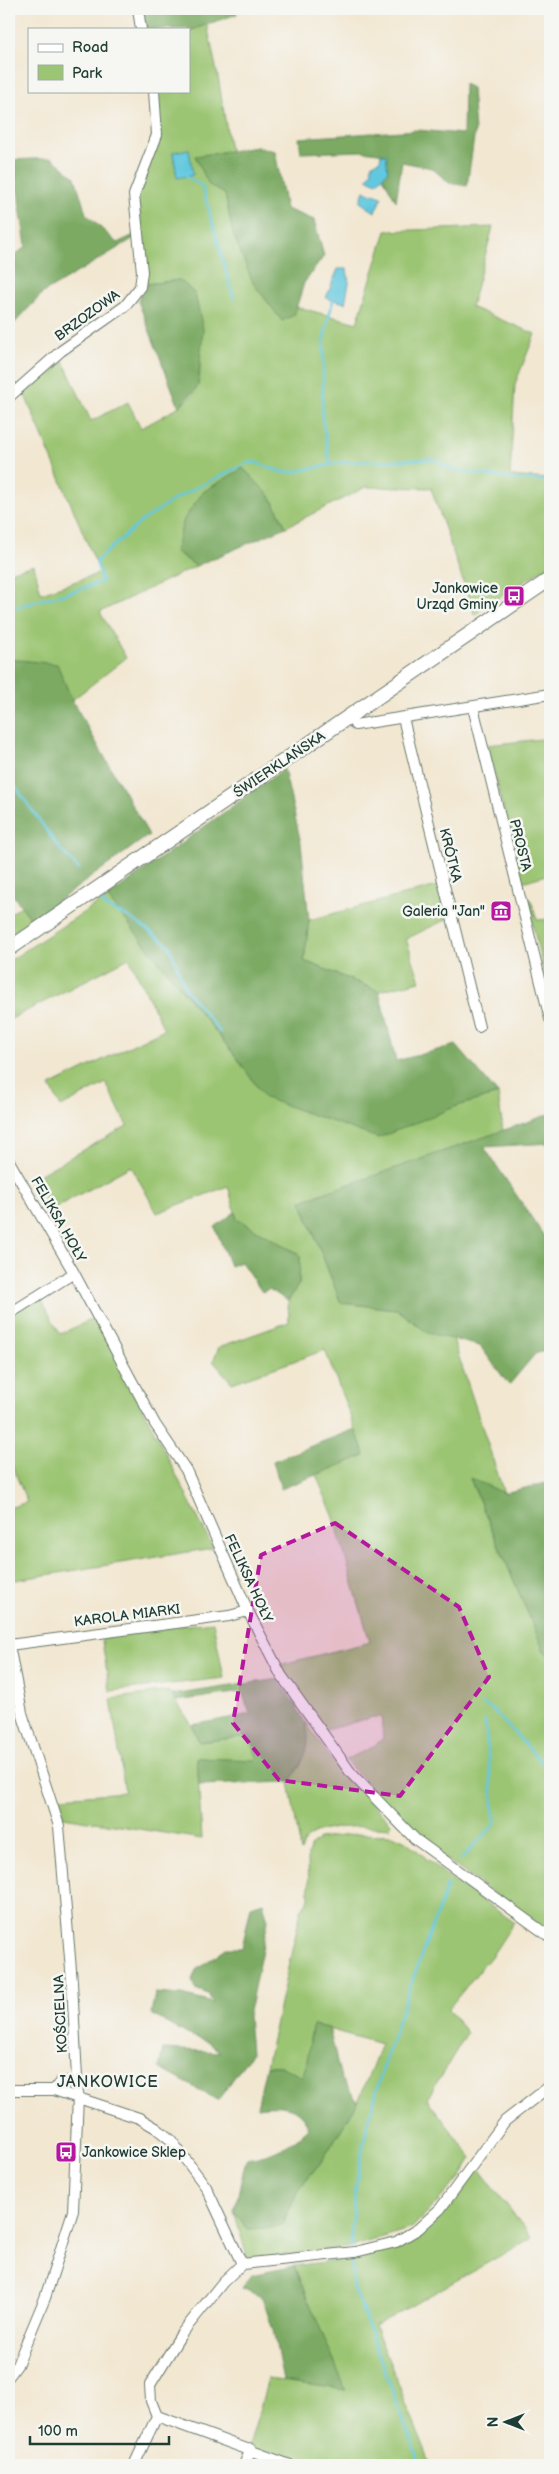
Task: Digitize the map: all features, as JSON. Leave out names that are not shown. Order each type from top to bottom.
[{"type":"main road","name":"ŚWIERKLAŃSKA","points":[[9,949],[550,579]]},
{"type":"street","points":[[138,9],[140,28]]},
{"type":"street","name":"BRZOZOWA","points":[[9,397],[62,351],[125,306],[140,287],[142,272],[134,195],[157,134],[154,92]]},
{"type":"street","points":[[355,725],[550,694]]},
{"type":"street","name":"PROSTA","points":[[473,707],[550,1019]]},
{"type":"street","name":"KRÓTKA","points":[[403,718],[479,1027]]},
{"type":"street","name":"FELIKSA HOŁY","points":[[9,1161],[74,1273],[155,1424],[186,1470],[248,1611],[281,1675],[351,1773],[415,1839],[550,1937]]},
{"type":"street","points":[[9,1314],[74,1273]]},
{"type":"street","name":"KAROLA MIARKI","points":[[9,1645],[199,1620],[248,1611]]},
{"type":"street","name":"KOŚCIELNA","points":[[9,1645],[22,1713],[59,1826],[72,1982],[78,2097],[73,2211],[45,2298],[17,2366],[9,2376]]},
{"type":"street","points":[[54,2090],[60,2082],[77,2081]]},
{"type":"street","points":[[134,2465],[157,2416],[151,2401],[150,2385],[182,2332],[223,2282],[242,2264],[355,2252],[396,2242],[418,2229],[440,2209],[505,2121],[550,2086]]},
{"type":"street","points":[[9,2090],[54,2090],[139,2118],[156,2128],[171,2140],[206,2187],[242,2264]]},
{"type":"street","points":[[157,2416],[251,2449],[290,2465]]},
{"type":"street","points":[[244,2465],[251,2449]]},
{"type":"highlighted area","points":[[335,1523],[459,1607],[489,1677],[400,1796],[279,1780],[233,1723],[261,1555]]},
{"type":"green space","points":[[142,9],[236,9],[237,14],[190,31],[190,28],[144,28]]},
{"type":"green space","points":[[207,24],[231,156],[210,185],[225,194],[233,234],[294,315],[297,307],[357,323],[386,231],[493,227],[471,307],[535,334],[515,384],[510,476],[550,479],[550,565],[480,610],[475,616],[431,488],[366,487],[286,527],[272,499],[175,551],[196,566],[100,612],[126,658],[72,700],[57,665],[9,659],[9,572],[34,565],[41,593],[100,573],[24,393],[61,356],[91,421],[128,402],[141,428],[182,404],[195,391],[198,385],[200,360],[198,346],[179,280],[146,284],[146,262],[137,193],[150,162],[157,92],[190,92],[190,31]],"holes":[[[189,150],[177,177],[173,153]]]},
{"type":"green space","points":[[464,84],[472,88],[475,131],[467,186],[449,183],[432,168],[402,162],[396,201],[382,175],[386,154],[363,151],[301,153],[299,138],[417,130],[463,134]]},
{"type":"green space","points":[[257,147],[275,151],[286,209],[314,220],[324,256],[304,283],[294,315],[282,321],[253,283],[233,234],[225,194],[209,185],[195,156]]},
{"type":"green space","points":[[52,158],[75,177],[86,214],[117,243],[136,234],[136,237],[43,293],[9,329],[9,261],[26,246],[13,160]]},
{"type":"green space","points":[[180,280],[195,294],[203,329],[198,386],[179,407],[138,301],[146,284]]},
{"type":"green space","points":[[243,468],[270,496],[286,527],[196,566],[175,551],[184,519],[203,492]]},
{"type":"green space","points":[[9,659],[57,664],[72,700],[149,835],[32,920],[9,890]]},
{"type":"green space","points":[[541,739],[546,754],[550,754],[550,874],[522,882],[487,745]]},
{"type":"green space","points":[[284,769],[301,843],[309,920],[304,961],[379,991],[396,1061],[456,1045],[498,1094],[457,1106],[378,1138],[265,1098],[237,1058],[107,897]]},
{"type":"green space","points":[[437,886],[449,918],[406,939],[420,981],[379,991],[304,961],[309,920]]},
{"type":"green space","points":[[107,897],[237,1058],[265,1098],[457,1106],[498,1094],[503,1131],[301,1201],[341,1303],[397,1309],[428,1333],[453,1339],[504,1493],[470,1479],[544,1651],[550,1657],[550,1934],[416,1838],[345,1760],[373,1747],[383,1738],[381,1717],[373,1717],[323,1731],[279,1665],[370,1642],[333,1515],[316,1475],[365,1455],[325,1350],[232,1383],[213,1361],[219,1347],[289,1322],[288,1301],[299,1284],[300,1255],[237,1219],[228,1186],[157,1213],[131,1166],[51,1210],[33,1178],[127,1126],[106,1083],[61,1107],[50,1086],[164,1029],[129,958],[9,1020],[9,961]]},
{"type":"green space","points":[[531,899],[537,920],[550,919],[550,999],[527,900]]},
{"type":"green space","points":[[21,906],[32,920],[9,935],[9,915]]},
{"type":"green space","points":[[550,1114],[550,1143],[484,1147],[550,1245],[550,1349],[535,1354],[509,1385],[480,1346],[428,1333],[397,1309],[341,1303],[301,1201]]},
{"type":"green space","points":[[235,1212],[237,1219],[300,1255],[299,1284],[288,1301],[269,1289],[262,1292],[241,1262],[230,1266],[215,1227]]},
{"type":"green space","points":[[39,1295],[60,1334],[97,1317],[213,1548],[9,1581],[9,1508],[27,1502],[9,1458],[9,1315]]},
{"type":"green space","points":[[355,1429],[365,1455],[281,1489],[273,1461]]},
{"type":"green space","points":[[470,1478],[504,1493],[550,1482],[550,1657],[544,1651]]},
{"type":"green space","points":[[213,1622],[224,1678],[110,1691],[101,1635]]},
{"type":"green space","points":[[278,1679],[303,1718],[307,1729],[306,1752],[289,1782],[199,1785],[197,1758],[258,1760],[250,1736],[199,1742],[192,1725],[250,1714],[242,1692],[176,1701],[172,1695]]},
{"type":"green space","points":[[169,1691],[192,1725],[199,1742],[250,1736],[258,1761],[197,1758],[202,1839],[63,1817],[61,1797],[125,1792],[111,1699]]},
{"type":"green space","points":[[306,1722],[331,1760],[391,1823],[390,1828],[347,1827],[324,1830],[315,1833],[307,1839],[301,1852],[289,1782],[304,1754]]},
{"type":"green space","points":[[355,1834],[393,1835],[406,1841],[449,1878],[514,1922],[493,1954],[448,2009],[467,2033],[427,2099],[472,2158],[460,2178],[412,2228],[351,2247],[248,2260],[234,2212],[248,2229],[282,2225],[299,2188],[321,2162],[358,2102],[381,2044],[314,2025],[310,2038],[310,2059],[302,2078],[280,2066],[266,2066],[301,1910],[309,1899],[308,1854],[311,1845],[319,1839]]},
{"type":"green space","points":[[263,1902],[268,1921],[248,2016],[251,2054],[218,2100],[159,2068],[163,2049],[220,2052],[208,2042],[187,2034],[151,2014],[155,1993],[182,1995],[213,2003],[208,1994],[195,1989],[192,1980],[196,1970],[226,1948],[242,1948],[251,1906]]},
{"type":"green space","points":[[313,2025],[329,2028],[341,2078],[358,2102],[321,2162],[299,2188],[282,2225],[272,2228],[248,2229],[234,2212],[246,2159],[265,2155],[280,2149],[309,2129],[305,2121],[295,2110],[282,2106],[257,2107],[266,2066],[280,2066],[302,2077]]},
{"type":"green space","points":[[477,2166],[532,2238],[375,2326],[431,2465],[294,2465],[249,2447],[268,2379],[345,2389],[294,2266],[371,2254],[405,2241],[420,2232],[446,2209]]},
{"type":"green space","points":[[294,2266],[346,2390],[283,2381],[273,2330],[262,2297],[242,2288],[252,2275]]},
{"type":"water","points":[[189,149],[193,175],[177,178],[173,152]]},
{"type":"water","points":[[381,154],[386,154],[388,171],[377,183],[367,179],[372,171],[371,165],[380,160]]},
{"type":"water","points":[[364,191],[382,197],[375,212],[360,202]]},
{"type":"water","points":[[338,269],[347,269],[349,283],[345,303],[326,298]]},
{"type":"waterway","points":[[186,176],[202,186],[234,299]]},
{"type":"waterway","points":[[330,463],[322,418],[324,337],[333,300]]},
{"type":"waterway","points":[[9,610],[79,590],[102,581],[96,561],[143,520],[180,496],[245,464],[254,462],[282,472],[294,472],[344,462],[433,459],[453,470],[512,479],[550,481]]},
{"type":"waterway","points":[[9,778],[60,849],[79,869]]},
{"type":"waterway","points":[[101,899],[106,907],[129,917],[169,945],[186,990],[220,1032]]},
{"type":"waterway","points":[[482,1704],[492,1709],[550,1771]]},
{"type":"waterway","points":[[460,1860],[495,1824],[485,1721]]},
{"type":"waterway","points":[[351,2246],[354,2201],[361,2155],[372,2108],[400,2016],[448,1884]]},
{"type":"waterway","points":[[351,2260],[354,2288],[420,2465]]},
{"type":"place","name":"Jankowice Urząd Gminy","points":[[514,596]]},
{"type":"place","name":"Galeria \"Jan\"","points":[[501,911]]},
{"type":"place","name":"Jankowice Sklep","points":[[66,2152]]},
{"type":"district","name":"JANKOWICE","points":[[108,2081]]}]
